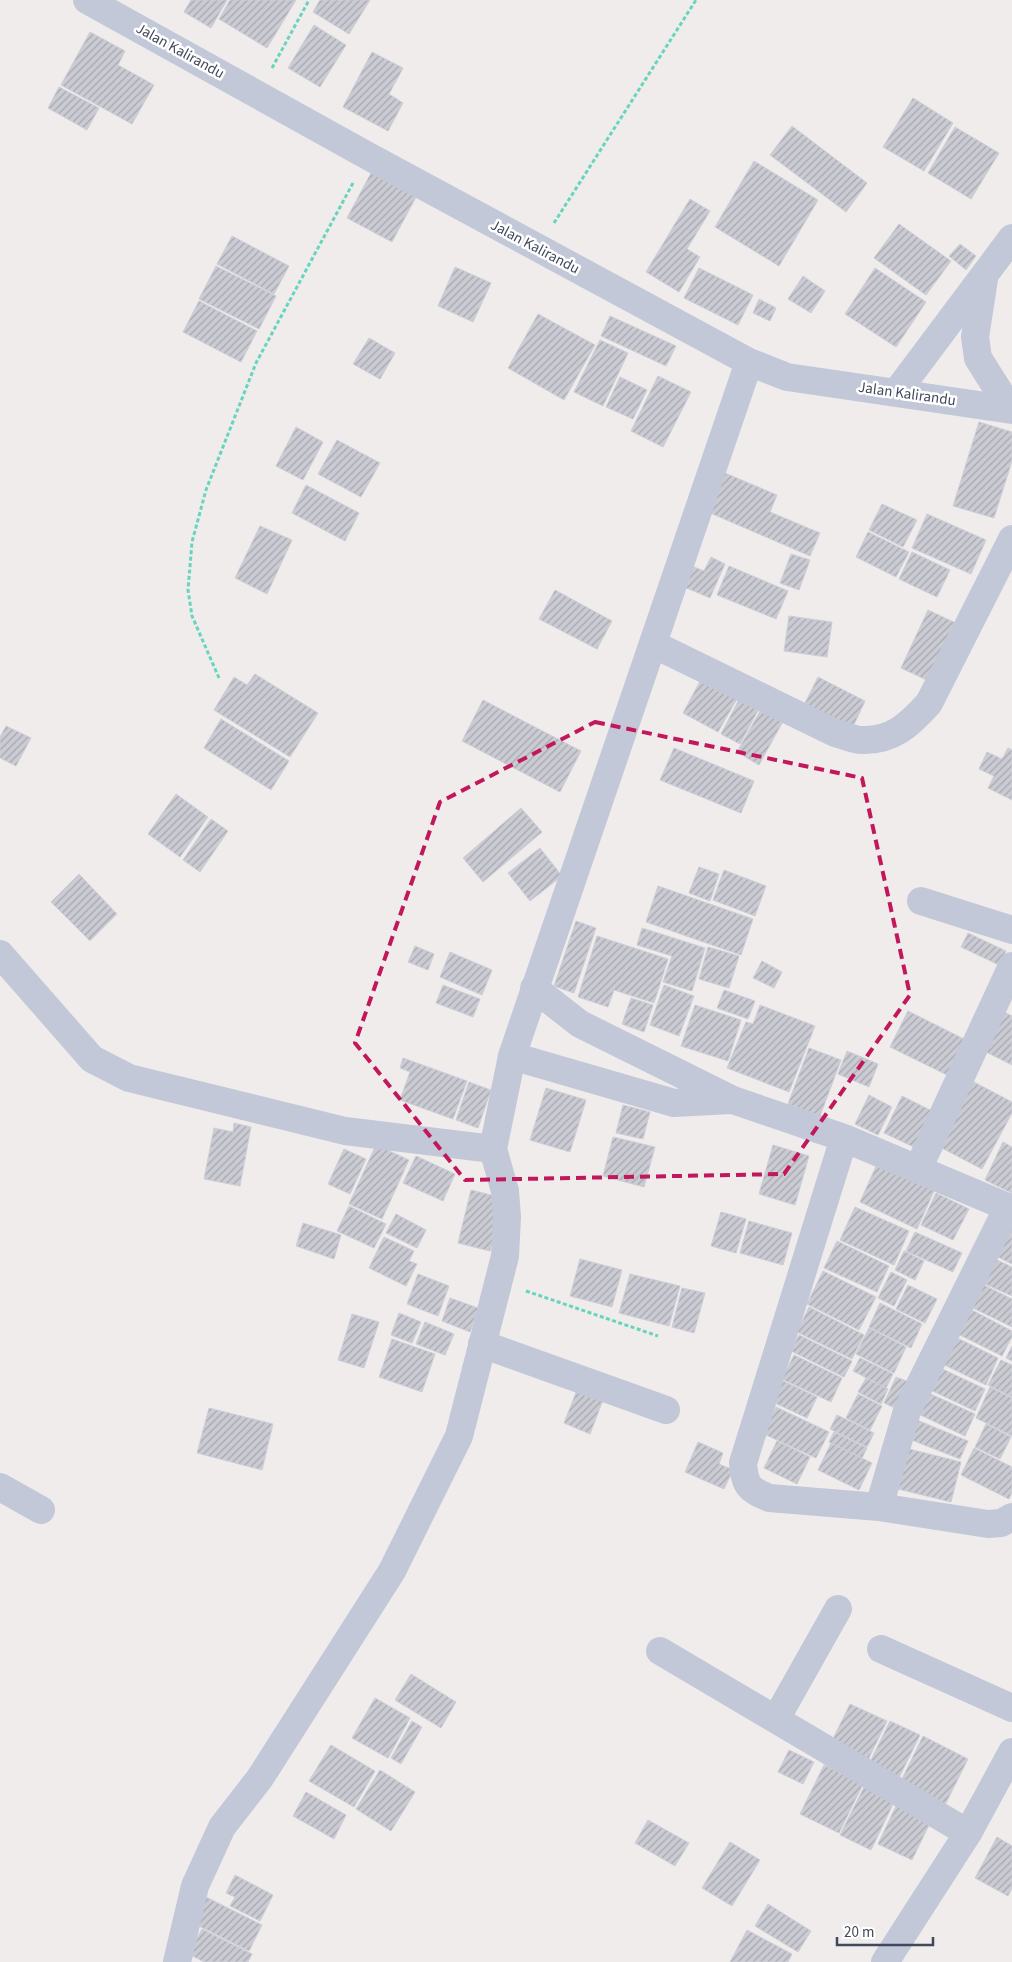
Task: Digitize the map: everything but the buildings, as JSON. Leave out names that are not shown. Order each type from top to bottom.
[{"type":"street","name":"Jalan Kalirandu","points":[[88,0],[368,156],[749,362],[787,377],[1011,410]]},
{"type":"street","points":[[896,393],[1012,238]]},
{"type":"street","points":[[984,275],[975,336],[978,358],[1011,410]]},
{"type":"street","points":[[177,1962],[196,1886],[222,1827],[260,1778],[392,1571],[459,1436],[505,1256],[507,1217],[505,1191],[493,1149],[512,1056],[749,362]]},
{"type":"street","points":[[653,644],[836,733],[861,740],[886,737],[911,723],[929,703],[1012,539]]},
{"type":"street","points":[[921,901],[1012,930]]},
{"type":"street","points":[[0,954],[92,1058],[128,1078],[345,1131],[493,1149]]},
{"type":"street","points":[[918,1169],[1012,966]]},
{"type":"street","points":[[534,988],[580,1024],[733,1100],[844,1138],[1010,1208],[907,1411],[879,1508]]},
{"type":"street","points":[[512,1056],[674,1103],[733,1100]]},
{"type":"street","points":[[844,1138],[743,1463],[745,1478],[753,1491],[769,1498],[879,1508],[988,1524],[1001,1523],[1012,1517]]},
{"type":"street","points":[[482,1344],[666,1410]]},
{"type":"street","points":[[0,1487],[41,1510]]},
{"type":"street","points":[[776,1719],[838,1609]]},
{"type":"street","points":[[881,1649],[1012,1708]]},
{"type":"street","points":[[660,1650],[968,1833]]},
{"type":"street","points":[[885,1962],[968,1833],[1012,1752]]},
{"type":"path","points":[[258,94],[309,0]]},
{"type":"path","points":[[538,249],[696,0]]},
{"type":"path","points":[[220,678],[192,616],[188,590],[192,542],[206,490],[256,363],[368,156]]},
{"type":"path","points":[[498,1282],[658,1336]]},
{"type":"highlighted area","points":[[595,722],[862,778],[910,995],[784,1174],[465,1180],[355,1043],[440,802]]}]
